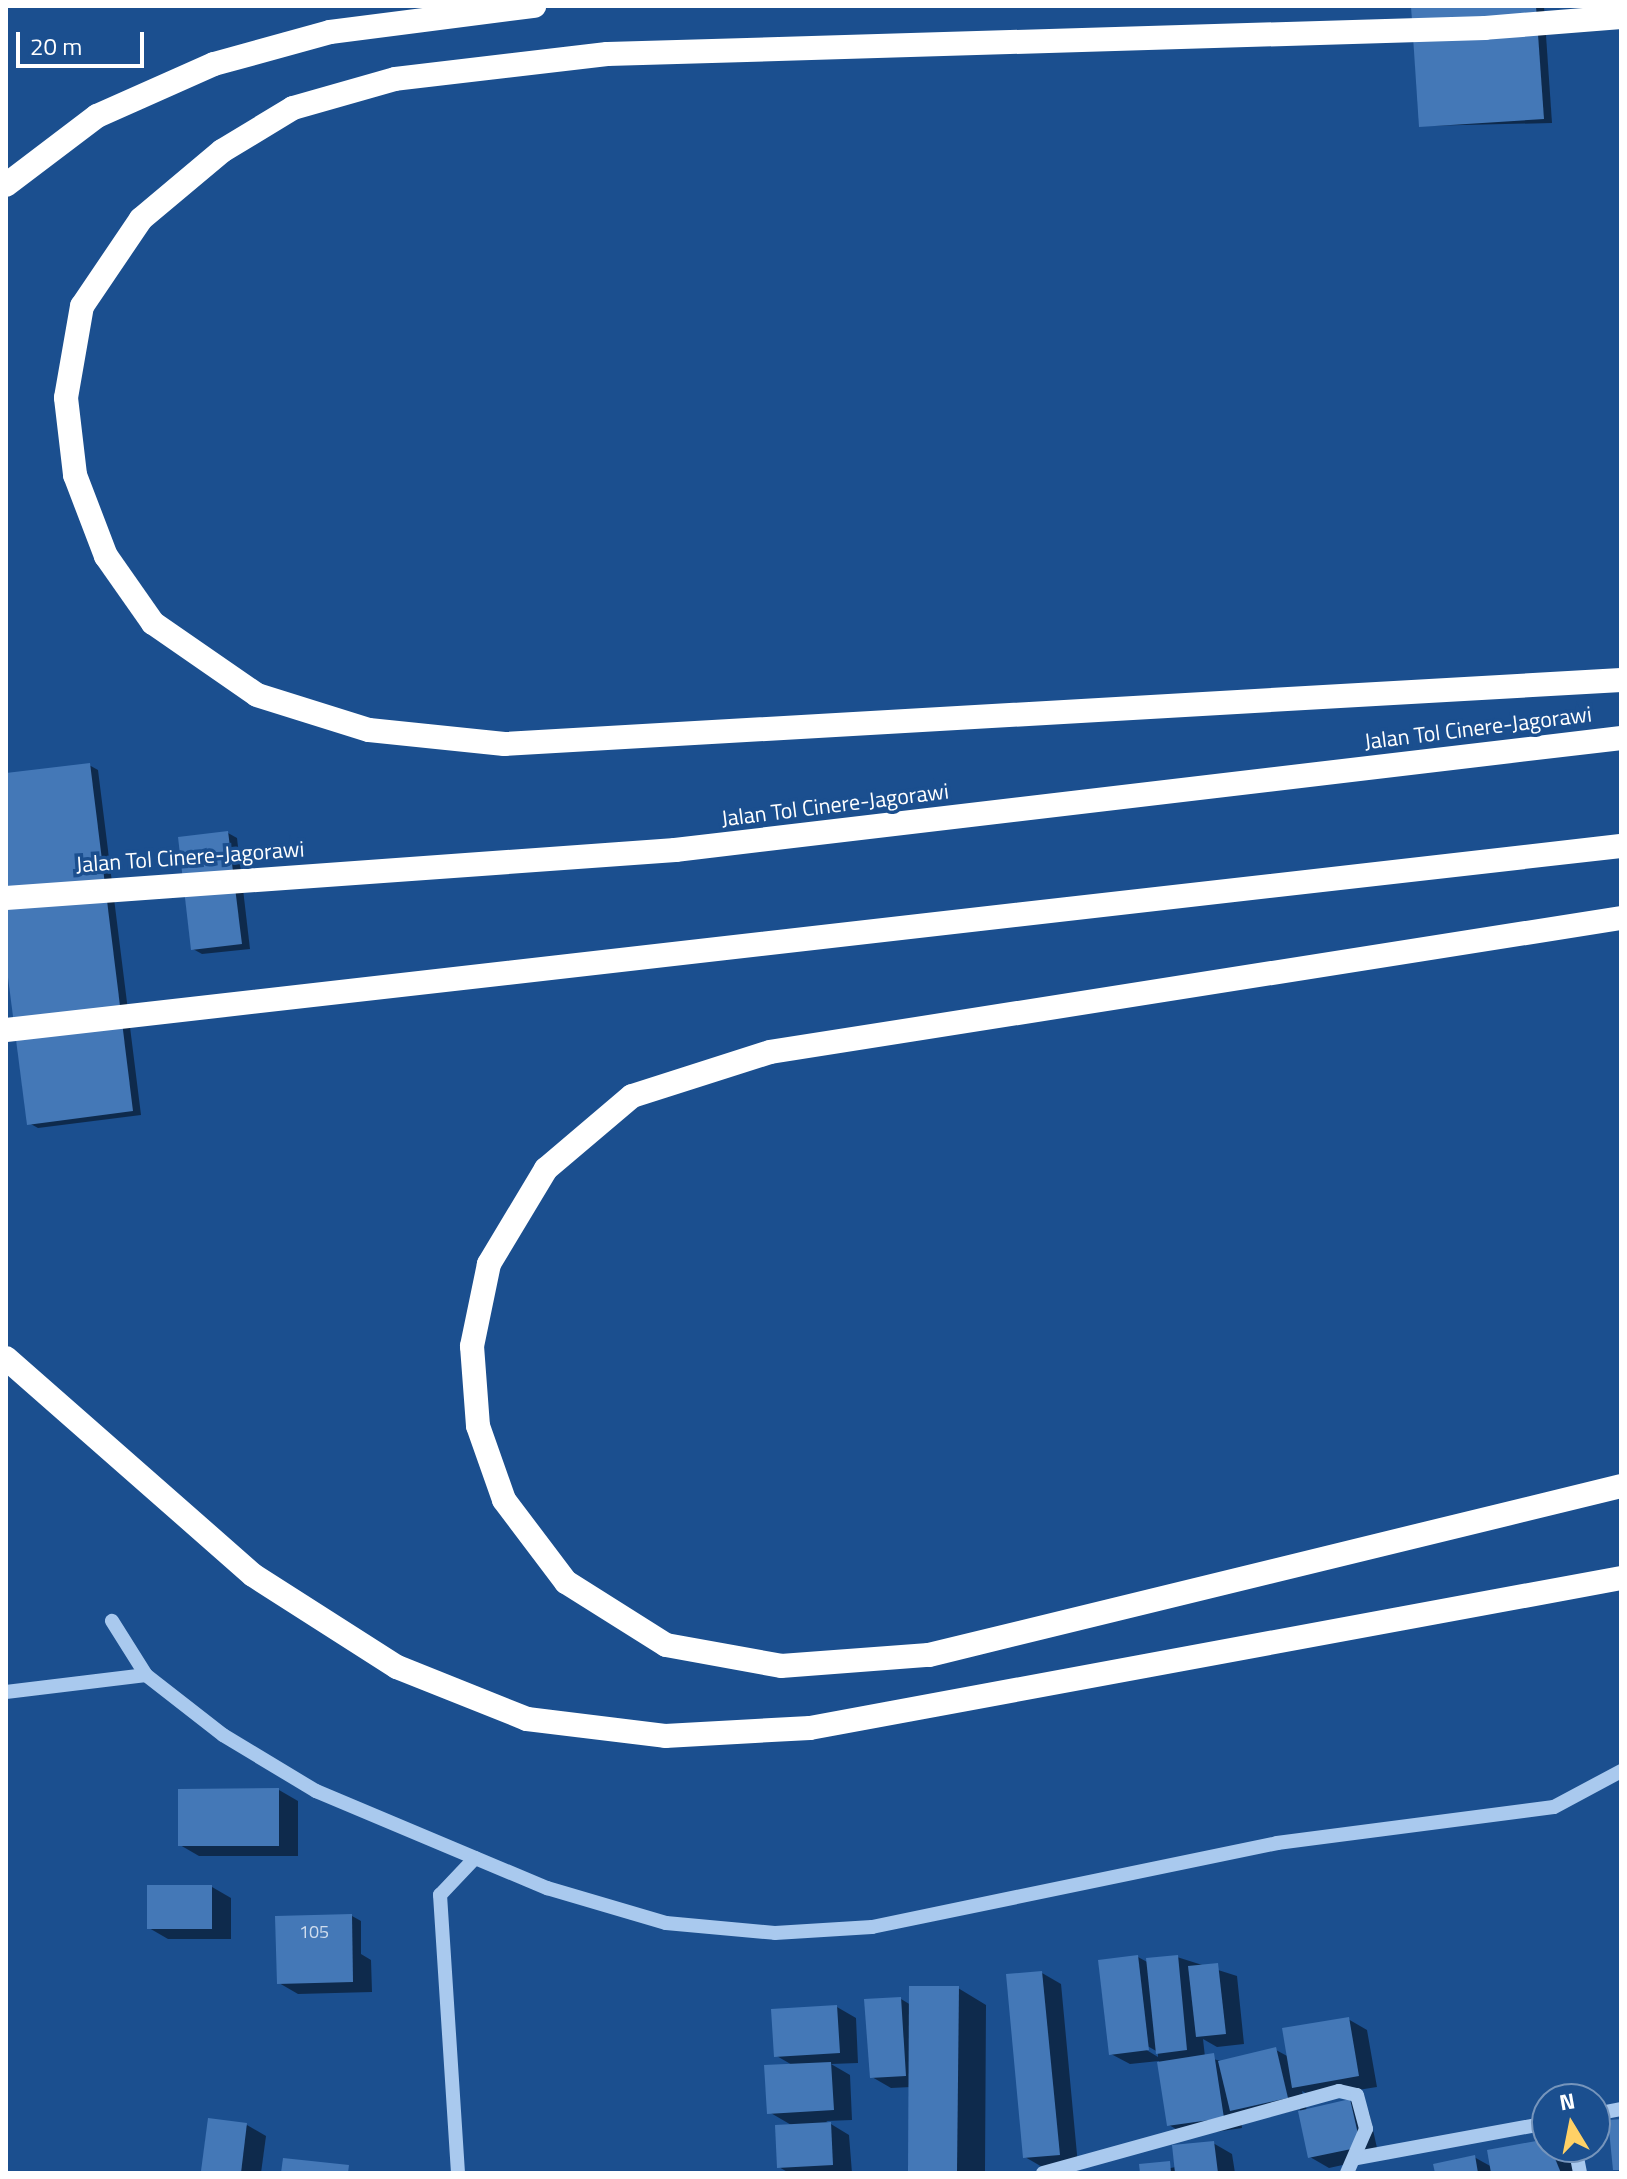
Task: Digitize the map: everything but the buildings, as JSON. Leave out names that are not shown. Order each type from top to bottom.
[{"type":"highway","points":[[6,185],[97,116],[214,64],[330,32],[534,6]]},
{"type":"highway","points":[[1621,17],[1469,29],[607,54],[395,79],[293,108],[222,151],[141,219],[82,306],[66,398],[75,475],[106,556],[153,623],[257,695],[369,730],[504,744],[1621,680]]},
{"type":"highway","name":"Jalan Tol Cinere-Jagorawi","points":[[6,898],[52,892],[675,850],[1621,738]]},
{"type":"highway","points":[[6,1030],[1621,846]]},
{"type":"highway","points":[[1621,918],[770,1052],[632,1096],[546,1169],[489,1264],[472,1346],[478,1426],[504,1500],[566,1582],[666,1645],[781,1666],[929,1655],[1621,1486]]},
{"type":"highway","points":[[6,1358],[253,1575],[397,1667],[527,1719],[665,1736],[810,1728],[1621,1578]]},
{"type":"street","points":[[112,1621],[146,1675],[223,1735],[316,1791],[475,1858],[666,1923],[775,1933],[872,1927],[1277,1843],[1554,1807],[1621,1771]]},
{"type":"street","points":[[6,1692],[146,1675]]},
{"type":"street","points":[[458,2173],[440,1895],[475,1858]]},
{"type":"street","points":[[1043,2173],[1339,2091],[1357,2095],[1366,2129],[1357,2158],[1347,2173]]},
{"type":"street","points":[[1357,2158],[1531,2126]]}]
